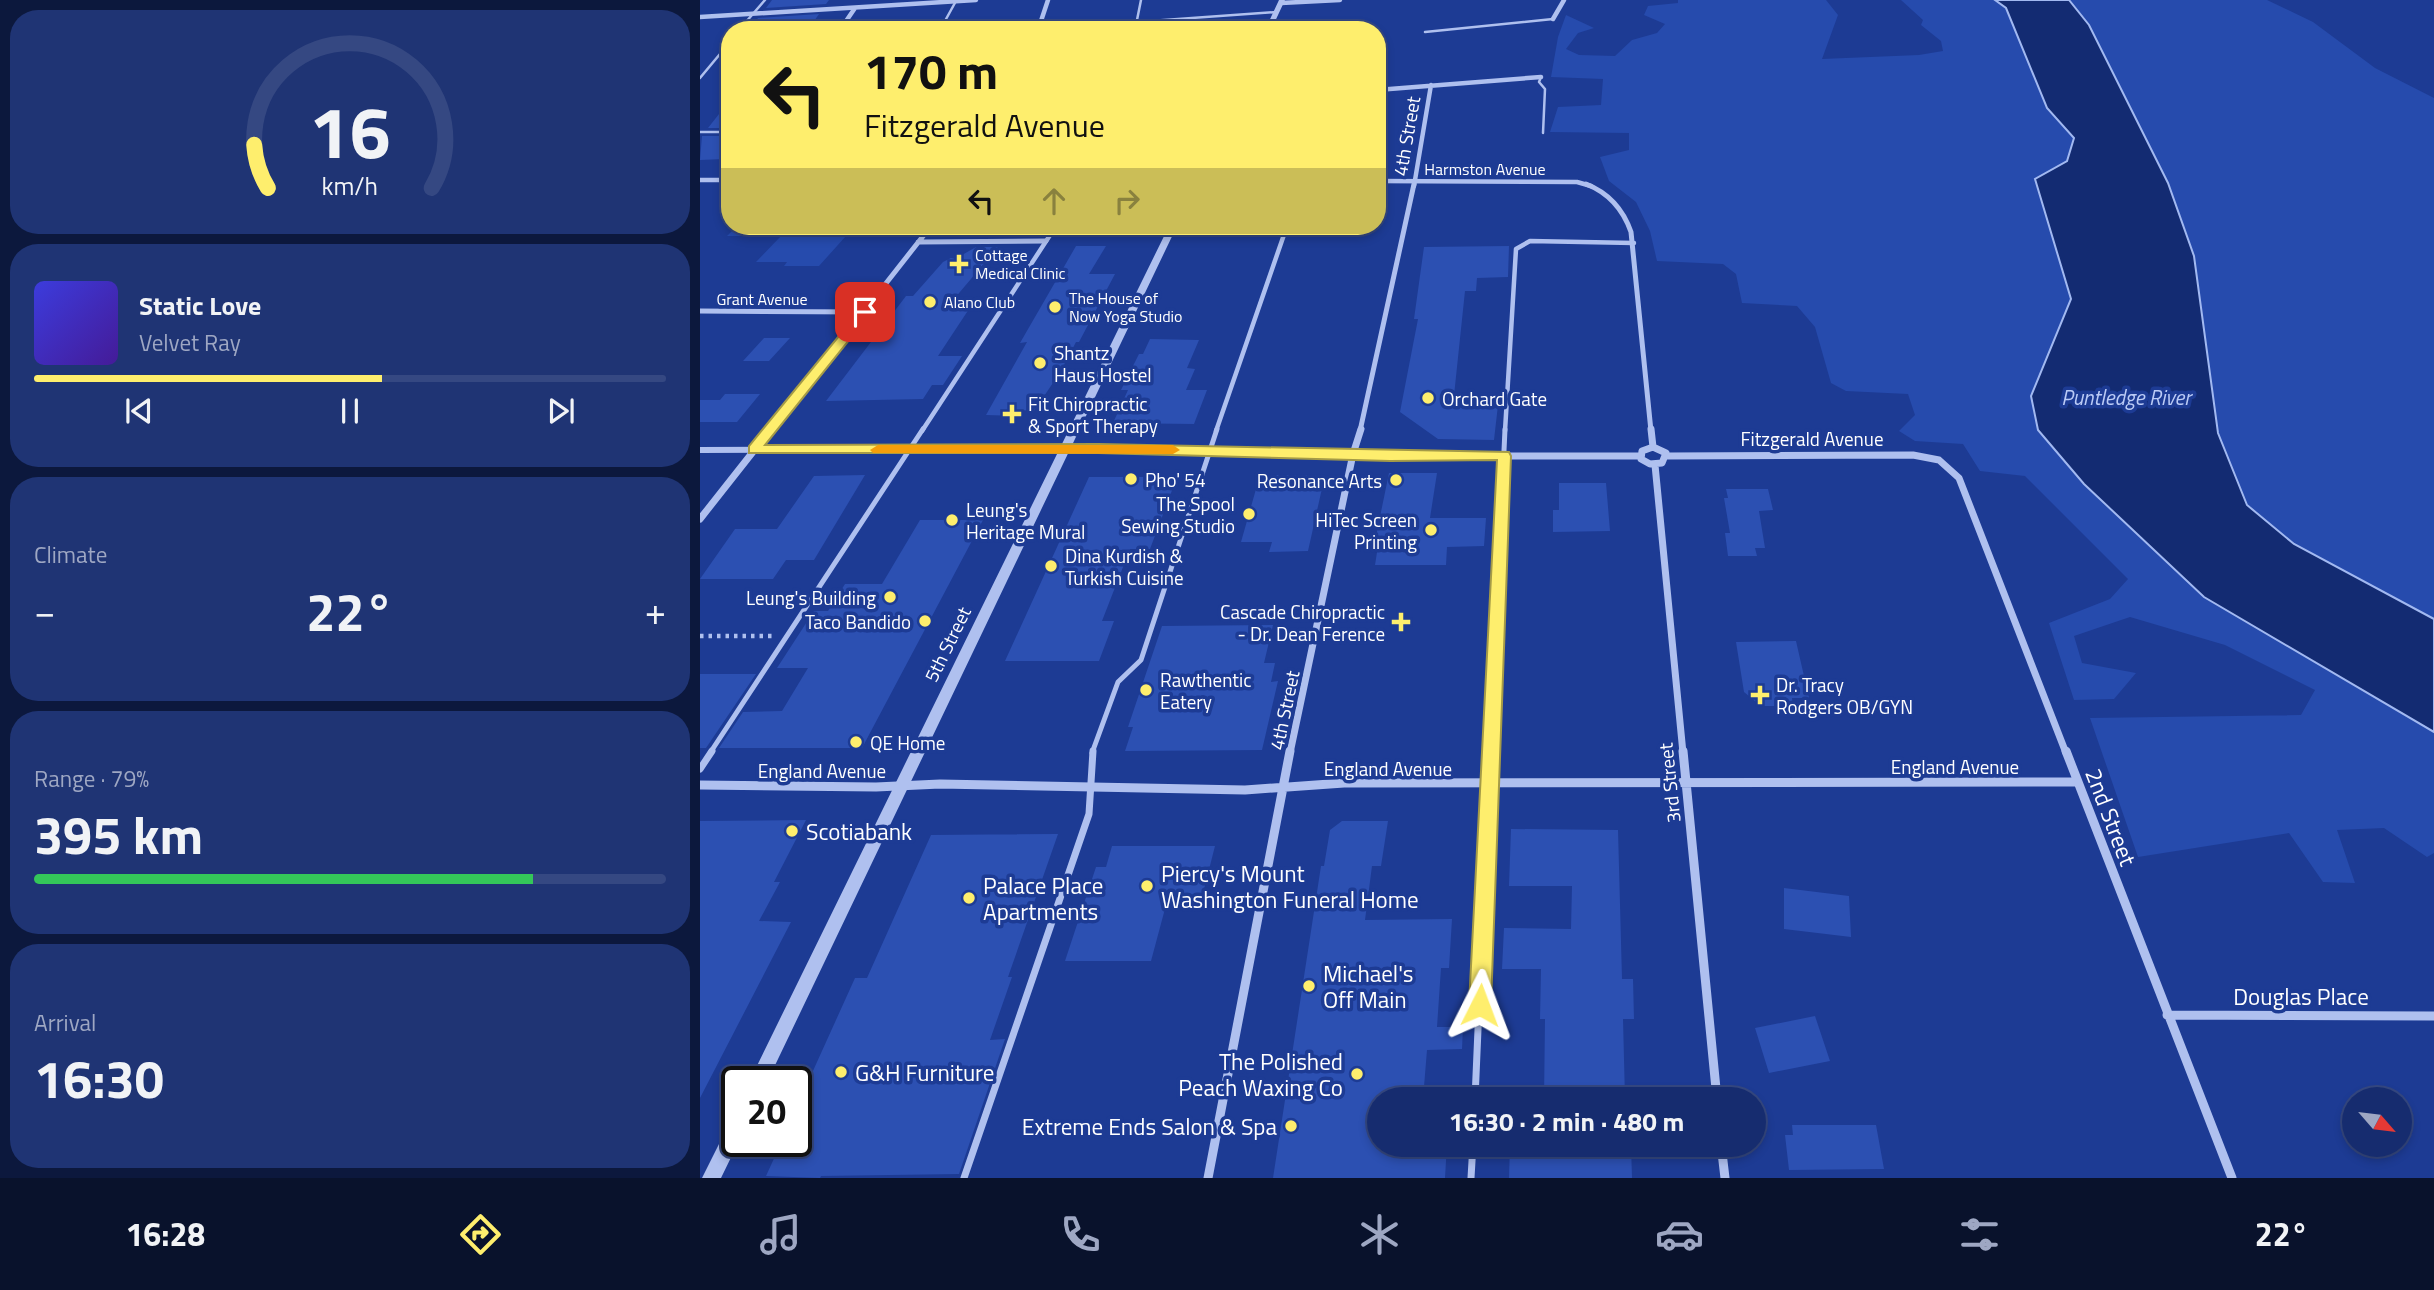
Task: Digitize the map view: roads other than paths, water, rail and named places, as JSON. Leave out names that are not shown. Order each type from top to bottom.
[{"type":"street","points":[[700,17],[976,0]]},
{"type":"street","points":[[1041,21],[1048,0]]},
{"type":"street","points":[[1272,21],[1282,2],[1340,0]]},
{"type":"street","points":[[1553,19],[1564,0]]},
{"type":"street","points":[[846,21],[855,8]]},
{"type":"street","points":[[1386,89],[1541,77]]},
{"type":"street","name":"4th Street","points":[[1208,1178],[1284,787],[1353,454],[1363,422],[1415,181],[1431,85]]},
{"type":"street","points":[[700,180],[721,180]]},
{"type":"street","name":"Harmston Avenue","points":[[1386,181],[1577,182],[1593,186],[1623,213],[1632,228],[1634,243]]},
{"type":"street","points":[[700,519],[924,235]]},
{"type":"street","name":"5th Street","points":[[766,1066],[1169,235]]},
{"type":"street","points":[[918,242],[1046,241]]},
{"type":"street","points":[[1634,243],[1653,447]]},
{"type":"street","name":"Grant Avenue","points":[[700,311],[865,312]]},
{"type":"street","points":[[700,450],[1065,449],[1640,456],[1646,463],[1655,464],[1662,463],[1667,456],[1664,451],[1653,447],[1645,449],[1640,456]]},
{"type":"street","name":"Fitzgerald Avenue","points":[[1667,456],[1913,455],[1939,460],[1953,470]]},
{"type":"street","name":"3rd Street","points":[[1655,464],[1716,1087]]},
{"type":"street","name":"2nd Street","points":[[1953,470],[1959,478],[2232,1178]]},
{"type":"street","name":"England Avenue","points":[[700,785],[1092,786],[1245,790],[1343,783],[2077,782]]},
{"type":"street","name":"Douglas Place","points":[[2167,1015],[2434,1016]]},
{"type":"street","points":[[711,1178],[722,1157]]},
{"type":"street","points":[[1723,1157],[1725,1178]]},
{"type":"lane","points":[[746,21],[765,0]]},
{"type":"lane","points":[[1136,21],[1141,0]]},
{"type":"lane","points":[[945,21],[956,1]]},
{"type":"lane","points":[[1150,21],[1277,12]]},
{"type":"lane","points":[[1425,32],[1553,19]]},
{"type":"lane","points":[[700,78],[721,52]]},
{"type":"lane","points":[[1541,77],[1539,82],[1545,89],[1542,133]]},
{"type":"lane","points":[[700,132],[721,132]]},
{"type":"lane","points":[[700,769],[1050,235]]},
{"type":"lane","points":[[964,1178],[1089,814],[1092,754],[1118,681],[1141,660],[1217,425],[1284,235]]},
{"type":"lane","points":[[1476,1087],[1516,249],[1530,241],[1634,243]]},
{"type":"lane","points":[[1471,1178],[1472,1157]]},
{"type":"water","name":"Puntledge River","points":[[1995,0],[2069,0],[2089,25],[2168,183],[2194,256],[2218,433],[2247,505],[2294,544],[2434,619],[2434,732],[2204,597],[2084,484],[2038,430],[2031,396],[2071,299],[2035,179],[2067,161],[2074,138],[2047,108],[2006,8]]},
{"type":"place","name":"Cottage Medical Clinic","points":[[959,264]]},
{"type":"place","name":"Alano Club","points":[[930,302]]},
{"type":"place","name":"The House of Now Yoga Studio","points":[[1055,307]]},
{"type":"place","name":"Shantz Haus Hostel","points":[[1040,363]]},
{"type":"place","name":"Orchard Gate","points":[[1428,398]]},
{"type":"place","name":"Fit Chiropractic & Sport Therapy","points":[[1012,414]]},
{"type":"place","name":"Pho' 54","points":[[1131,479]]},
{"type":"place","name":"Resonance Arts","points":[[1396,480]]},
{"type":"place","name":"The Spool Sewing Studio","points":[[1249,514]]},
{"type":"place","name":"Leung's Heritage Mural","points":[[952,520]]},
{"type":"place","name":"HiTec Screen Printing","points":[[1431,530]]},
{"type":"place","name":"Dina Kurdish & Turkish Cuisine","points":[[1051,566]]},
{"type":"place","name":"Leung's Building","points":[[890,597]]},
{"type":"place","name":"Taco Bandido","points":[[925,621]]},
{"type":"place","name":"Cascade Chiropractic - Dr. Dean Ference","points":[[1401,622]]},
{"type":"place","name":"Rawthentic Eatery","points":[[1146,690]]},
{"type":"place","name":"Dr. Tracy Rodgers OB/GYN","points":[[1760,695]]},
{"type":"place","name":"QE Home","points":[[856,742]]},
{"type":"place","name":"Scotiabank","points":[[792,831]]},
{"type":"place","name":"Piercy's Mount Washington Funeral Home","points":[[1147,886]]},
{"type":"place","name":"Palace Place Apartments","points":[[969,898]]},
{"type":"place","name":"Michael's Off Main","points":[[1309,986]]},
{"type":"place","name":"G&H Furniture","points":[[841,1072]]},
{"type":"place","name":"The Polished Peach Waxing Co","points":[[1357,1074]]},
{"type":"place","name":"Extreme Ends Salon & Spa","points":[[1291,1126]]}]
